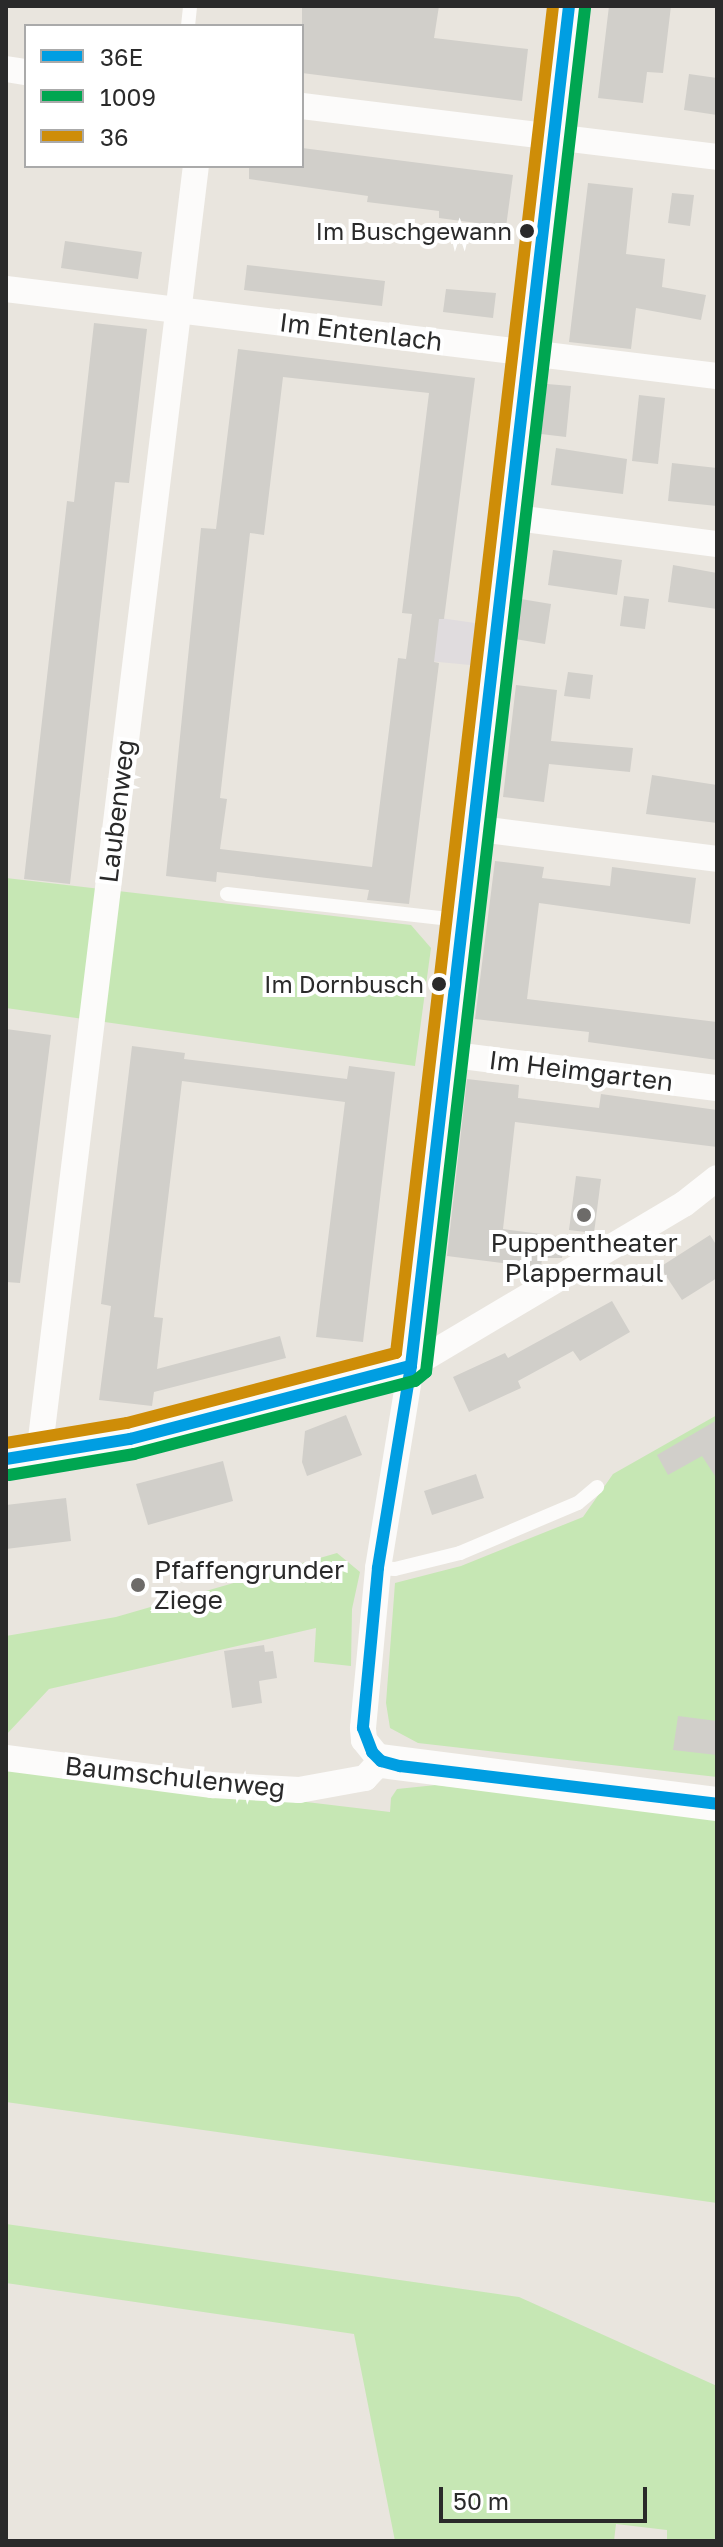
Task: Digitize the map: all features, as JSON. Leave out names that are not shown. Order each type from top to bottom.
[{"type":"street","points":[[569,6],[460,920],[411,1366],[378,1568],[363,1728],[364,1740],[381,1761],[717,1804]]},
{"type":"street","points":[[304,106],[717,157]]},
{"type":"street","name":"Laubenweg","points":[[39,1455],[196,168]]},
{"type":"street","name":"Im Entenlach","points":[[6,289],[717,376]]},
{"type":"street","points":[[508,517],[717,544]]},
{"type":"street","points":[[472,828],[717,859]]},
{"type":"street","name":"Im Heimgarten","points":[[446,1054],[717,1088]]},
{"type":"street","points":[[6,1459],[212,1420],[411,1366],[684,1204],[717,1178]]},
{"type":"street","name":"Baumschulenweg","points":[[6,1758],[212,1785],[299,1790],[365,1778],[381,1761]]},
{"type":"lane","points":[[227,894],[460,920]]},
{"type":"lane","points":[[378,1568],[405,1567],[460,1553],[578,1503],[597,1487]]},
{"type":"shaded area","points":[[412,614],[496,626],[491,667],[407,659]]},
{"type":"green space","points":[[6,878],[411,925],[431,948],[415,1066],[6,1008]]},
{"type":"green space","points":[[717,1415],[717,1777],[418,1743],[390,1728],[386,1703],[395,1583],[461,1566],[583,1517],[613,1474]]},
{"type":"green space","points":[[337,1553],[360,1572],[352,1609],[351,1666],[314,1662],[316,1628],[49,1689],[6,1735],[6,1636],[116,1617]]},
{"type":"green space","points":[[6,1766],[390,1812],[391,1798],[397,1789],[436,1785],[717,1817],[717,2203],[6,2102]]},
{"type":"green space","points":[[6,2224],[519,2297],[717,2386],[717,2541],[667,2541],[667,2530],[616,2524],[614,2541],[395,2541],[354,2334],[6,2283]]},
{"type":"building","points":[[302,6],[439,6],[434,38],[528,49],[522,101],[304,73]]},
{"type":"building","points":[[609,6],[671,6],[663,73],[647,72],[643,103],[598,98]]},
{"type":"building","points":[[689,74],[717,78],[717,115],[684,110]]},
{"type":"building","points":[[304,148],[513,175],[506,227],[439,218],[439,211],[367,202],[368,196],[249,179],[249,168],[304,168]]},
{"type":"building","points":[[588,183],[633,188],[626,254],[665,259],[662,287],[706,295],[701,320],[636,308],[631,349],[569,342]]},
{"type":"building","points":[[672,193],[694,195],[690,226],[668,223]]},
{"type":"building","points":[[65,241],[142,252],[138,279],[61,268]]},
{"type":"building","points":[[247,265],[385,281],[382,306],[244,290]]},
{"type":"building","points":[[446,289],[496,293],[493,318],[443,312]]},
{"type":"building","points":[[94,323],[147,329],[129,483],[115,482],[70,884],[24,879],[67,501],[74,502]]},
{"type":"building","points":[[238,349],[475,378],[444,619],[439,619],[434,662],[439,663],[409,904],[367,900],[369,890],[217,872],[216,882],[166,876],[201,528],[216,529]],"holes":[[[283,377],[429,393],[402,613],[412,614],[406,659],[398,658],[372,867],[220,849],[227,799],[220,798],[250,533],[264,535]]]},
{"type":"building","points":[[547,384],[571,386],[566,437],[541,434]]},
{"type":"building","points":[[639,395],[665,398],[658,464],[632,461]]},
{"type":"building","points":[[556,448],[627,459],[623,494],[551,485]]},
{"type":"building","points":[[672,463],[717,468],[717,506],[668,501]]},
{"type":"building","points":[[553,550],[622,560],[617,595],[548,585]]},
{"type":"building","points":[[673,565],[717,573],[717,609],[668,602]]},
{"type":"building","points":[[624,596],[649,599],[645,629],[620,626]]},
{"type":"building","points":[[521,599],[551,604],[545,644],[515,639]]},
{"type":"building","points":[[568,672],[593,675],[590,699],[564,696]]},
{"type":"building","points":[[516,685],[557,690],[551,741],[633,748],[630,772],[549,764],[544,802],[503,797]]},
{"type":"building","points":[[652,775],[717,785],[717,823],[646,814]]},
{"type":"building","points":[[495,861],[544,867],[542,878],[610,886],[612,867],[696,878],[690,924],[539,903],[527,999],[717,1022],[717,1060],[588,1042],[589,1032],[475,1019]]},
{"type":"building","points":[[6,1029],[51,1035],[20,1283],[6,1282]]},
{"type":"building","points":[[132,1046],[185,1053],[184,1059],[347,1079],[349,1066],[395,1072],[363,1342],[316,1337],[345,1102],[182,1081],[154,1317],[163,1318],[157,1369],[280,1336],[286,1358],[154,1392],[152,1406],[99,1400],[111,1306],[101,1304]]},
{"type":"building","points":[[467,1079],[519,1085],[518,1098],[599,1108],[601,1094],[717,1110],[717,1147],[515,1122],[503,1229],[565,1237],[562,1258],[542,1258],[541,1268],[447,1256]]},
{"type":"building","name":"Puppentheater Plappermaul","points":[[576,1176],[601,1179],[594,1233],[569,1230]]},
{"type":"building","points":[[710,1235],[717,1246],[717,1278],[682,1300],[660,1267]]},
{"type":"building","points":[[612,1301],[630,1332],[580,1361],[573,1351],[518,1381],[521,1388],[469,1412],[453,1377],[505,1353],[508,1358]]},
{"type":"building","points":[[346,1415],[362,1455],[307,1476],[302,1462],[305,1431]]},
{"type":"building","points":[[717,1420],[717,1479],[702,1456],[668,1475],[657,1455]]},
{"type":"building","points":[[223,1461],[233,1501],[148,1525],[136,1484]]},
{"type":"building","points":[[476,1474],[484,1498],[432,1515],[424,1491]]},
{"type":"building","points":[[66,1498],[71,1541],[6,1549],[6,1505]]},
{"type":"building","points":[[264,1645],[265,1652],[273,1651],[277,1678],[259,1681],[262,1703],[232,1708],[224,1651]]},
{"type":"building","points":[[678,1716],[717,1721],[717,1755],[673,1750]]},
{"type":"transit line","name":"36","points":[[6,1443],[127,1423],[396,1353],[553,6]]},
{"type":"transit line","name":"36E","points":[[569,6],[411,1366],[378,1568],[363,1728],[372,1752],[381,1761],[400,1766],[717,1804]]},
{"type":"transit line","name":"1009","points":[[9,1475],[134,1454],[415,1381],[426,1372],[585,8]]},
{"type":"transit line","name":"36E","points":[[6,1459],[130,1439],[411,1366]]},
{"type":"place","name":"Im Buschgewann","points":[[527,231]]},
{"type":"place","name":"Im Dornbusch","points":[[439,984]]},
{"type":"place","name":"Puppentheater Plappermaul","points":[[584,1215]]},
{"type":"place","name":"Pfaffengrunder Ziege","points":[[138,1585]]}]
